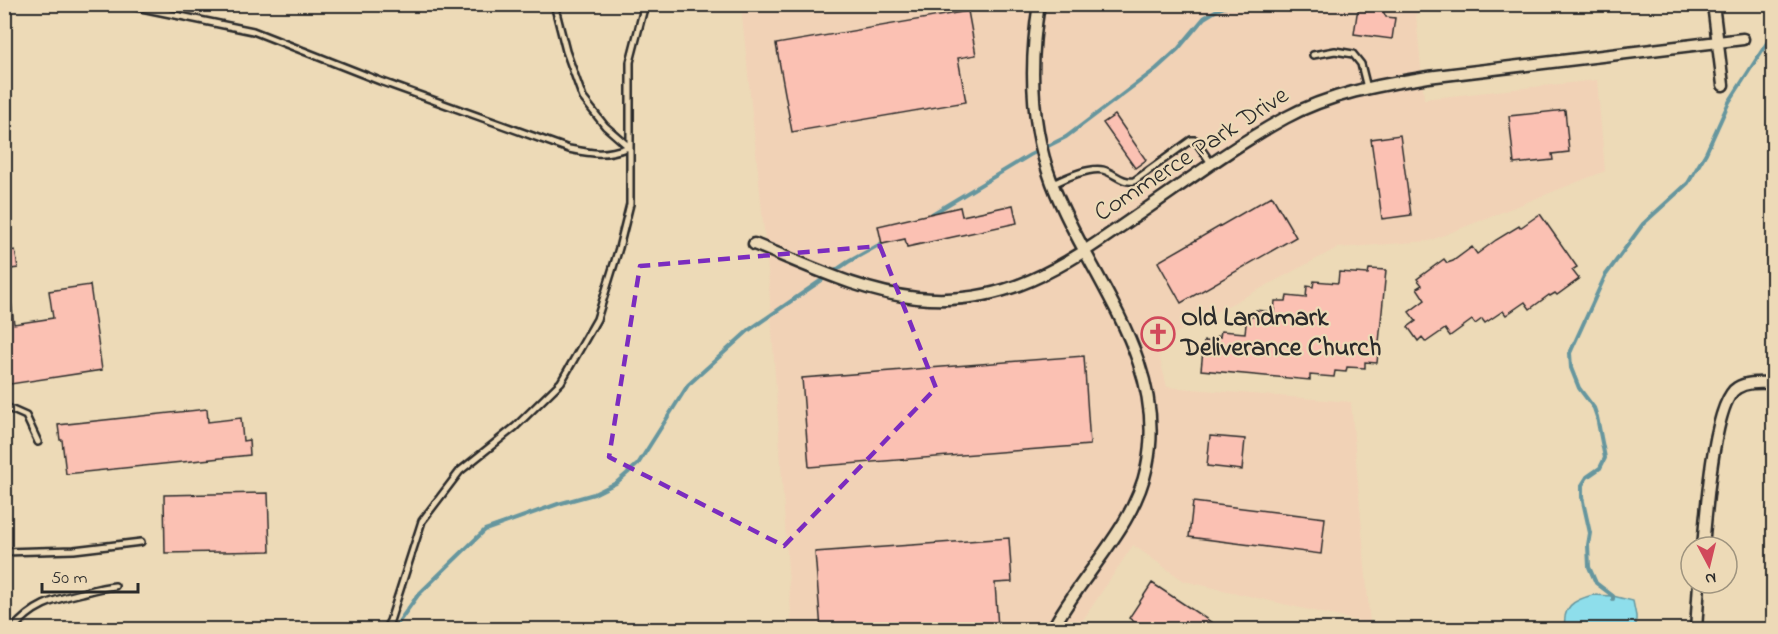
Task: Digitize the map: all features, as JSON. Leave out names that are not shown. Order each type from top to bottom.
[{"type":"street","points":[[1039,4],[1032,89],[1036,125],[1043,154],[1053,184],[1121,322],[1144,375],[1148,392],[1151,439],[1147,466],[1132,509],[1052,630]]},
{"type":"street","points":[[1713,4],[1723,85]]},
{"type":"street","name":"Commerce Park Drive","points":[[754,244],[846,281],[870,288],[928,298],[981,295],[1009,289],[1046,275],[1085,252],[1212,165],[1286,118],[1314,105],[1367,88],[1428,77],[1743,39]]},
{"type":"street","points":[[1704,535],[1717,428],[1726,404],[1736,388],[1750,383],[1773,383]]},
{"type":"street","points":[[1696,630],[1698,595]]},
{"type":"lane","points":[[122,4],[252,31],[380,81],[569,149],[596,155],[629,147]]},
{"type":"lane","points":[[554,4],[566,51],[583,98],[605,126],[629,147]]},
{"type":"lane","points":[[385,630],[390,621],[422,521],[460,471],[515,427],[561,382],[597,319],[630,204],[630,63],[645,4]]},
{"type":"lane","points":[[1313,55],[1335,51],[1353,54],[1361,64],[1367,88]]},
{"type":"lane","points":[[1053,184],[1093,170],[1104,170],[1128,182],[1134,181],[1191,140],[1195,140],[1203,149],[1212,165]]},
{"type":"lane","points":[[4,408],[26,416],[38,442]]},
{"type":"lane","points":[[4,552],[74,550],[141,542]]},
{"type":"lane","points":[[12,630],[22,618],[50,601],[102,587],[115,586]]},
{"type":"highlighted area","points":[[880,246],[936,388],[784,546],[609,457],[640,266]]},
{"type":"shaded area","points":[[741,5],[1415,5],[1424,99],[1597,80],[1605,171],[1429,241],[1337,248],[1156,344],[1167,387],[1351,402],[1370,624],[1184,581],[1133,545],[1077,629],[792,629],[768,270]]},
{"type":"water","points":[[1593,595],[1613,596],[1633,601],[1636,629],[1565,629],[1565,615],[1570,606],[1580,599]]},
{"type":"building","points":[[1361,4],[1382,9],[1386,17],[1395,18],[1392,39],[1354,34]]},
{"type":"building","points":[[968,11],[976,55],[958,58],[966,102],[792,132],[776,44]]},
{"type":"building","points":[[1565,110],[1569,152],[1552,154],[1553,160],[1514,164],[1509,116]]},
{"type":"building","points":[[1115,115],[1146,160],[1135,168],[1103,123]]},
{"type":"building","points":[[1400,135],[1411,215],[1382,219],[1371,139]]},
{"type":"building","points":[[1272,196],[1296,237],[1181,303],[1158,262]]},
{"type":"building","points":[[1013,205],[1017,223],[907,247],[905,239],[882,244],[878,226],[960,207],[962,216]]},
{"type":"building","points":[[1540,214],[1577,267],[1572,270],[1579,279],[1557,295],[1555,293],[1549,295],[1530,309],[1525,302],[1506,315],[1503,311],[1485,323],[1482,319],[1475,324],[1472,320],[1450,336],[1445,329],[1426,342],[1422,337],[1418,341],[1408,327],[1416,321],[1409,312],[1425,300],[1417,288],[1422,285],[1417,279],[1444,259],[1447,263],[1453,261],[1472,247],[1477,254]]},
{"type":"building","points":[[15,250],[18,268],[4,270],[4,252]]},
{"type":"building","points":[[1369,269],[1386,270],[1377,363],[1365,362],[1365,368],[1347,367],[1346,372],[1335,371],[1334,377],[1310,375],[1310,380],[1201,370],[1204,341],[1216,342],[1221,331],[1245,333],[1247,316],[1256,317],[1256,310],[1274,312],[1275,301],[1286,301],[1287,296],[1306,298],[1307,286],[1313,287],[1314,281],[1338,283],[1339,272],[1368,274]]},
{"type":"building","points":[[90,285],[102,370],[4,385],[4,302],[11,301],[14,324],[53,318],[49,291]]},
{"type":"building","points":[[1084,356],[1090,445],[809,467],[802,378]]},
{"type":"building","points":[[207,409],[208,422],[241,418],[243,441],[249,440],[250,455],[66,474],[58,425]]},
{"type":"building","points":[[1210,436],[1245,439],[1242,470],[1207,466]]},
{"type":"building","points":[[268,493],[270,551],[165,553],[164,495]]},
{"type":"building","points":[[1193,502],[1325,518],[1321,554],[1189,537]]},
{"type":"building","points":[[1009,538],[1012,582],[995,583],[998,628],[821,630],[815,552]]},
{"type":"building","points":[[1152,583],[1223,630],[1146,630],[1129,618]]},
{"type":"waterway","points":[[932,214],[1030,155],[1066,137],[1156,69],[1178,49],[1204,18],[1232,4]]},
{"type":"waterway","points":[[1613,599],[1613,596],[1596,583],[1589,567],[1590,533],[1582,497],[1582,485],[1587,477],[1600,468],[1605,458],[1597,417],[1594,408],[1579,388],[1571,368],[1570,353],[1605,276],[1643,224],[1688,183],[1706,153],[1729,102],[1774,32]]},
{"type":"waterway","points":[[393,630],[418,595],[485,530],[594,494],[616,483],[638,464],[688,385],[749,330],[848,262],[886,241]]},
{"type":"place","name":"Old Landmark Deliverance Church","points":[[1158,334]]}]
